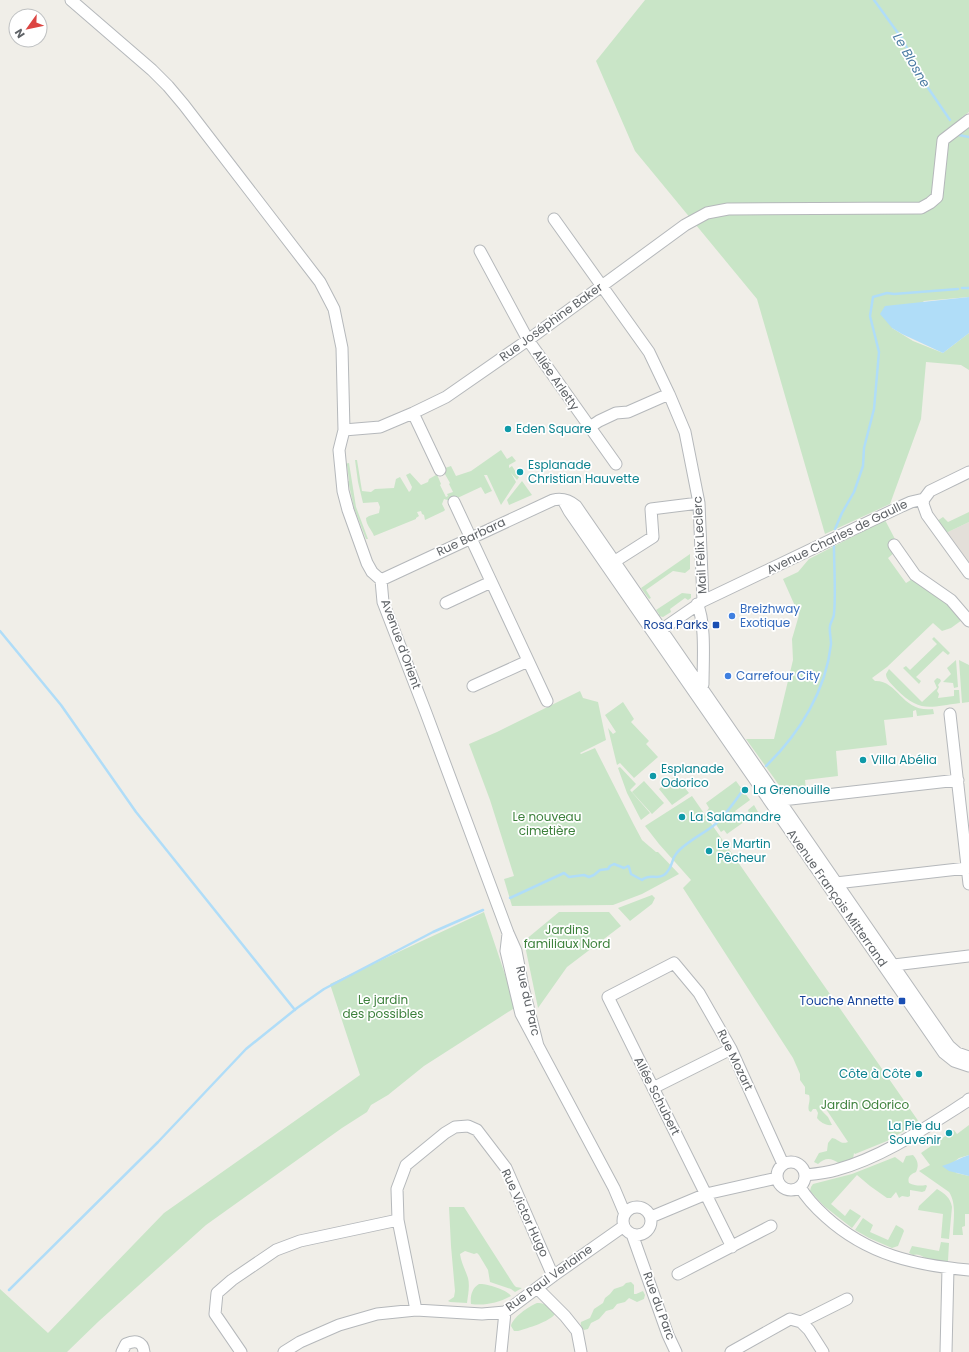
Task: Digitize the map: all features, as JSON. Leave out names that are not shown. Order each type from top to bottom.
[{"type":"street","points":[[71,0],[152,70],[168,86],[320,282],[334,309],[339,326],[342,348],[344,430],[339,450],[343,491],[348,510],[367,563],[372,572],[381,580]]},
{"type":"street","name":"Rue Joséphine Baker","points":[[344,430],[380,427],[413,414],[446,397],[528,340],[685,225],[707,212],[728,209],[921,208],[937,197],[942,140],[969,120]]},
{"type":"street","name":"Mail Félix Leclerc","points":[[554,219],[649,352],[686,432],[699,503],[700,602],[659,634]]},
{"type":"street","name":"Allée Arletty","points":[[480,250],[528,340],[616,464]]},
{"type":"street","points":[[590,427],[605,418],[628,412],[669,394]]},
{"type":"street","points":[[413,414],[440,470]]},
{"type":"street","name":"Avenue Charles de Gaulle","points":[[700,602],[902,506],[924,499],[930,492],[969,472]]},
{"type":"street","points":[[924,499],[923,504],[927,515],[969,573]]},
{"type":"street","name":"Rue Barbara","points":[[381,580],[470,537],[553,500],[563,500]]},
{"type":"street","name":"Avenue François Mitterrand","points":[[563,500],[569,511],[610,564],[890,967],[949,1046],[957,1053],[969,1057]]},
{"type":"street","points":[[454,502],[546,702]]},
{"type":"street","points":[[610,564],[653,537],[651,508],[699,503]]},
{"type":"street","points":[[894,545],[915,575],[951,600],[969,621]]},
{"type":"street","name":"Avenue d'Orient","points":[[381,580],[383,602],[508,933]]},
{"type":"street","points":[[446,603],[491,582]]},
{"type":"street","points":[[700,602],[703,678],[700,693]]},
{"type":"street","points":[[473,686],[528,661]]},
{"type":"street","points":[[950,714],[969,884]]},
{"type":"street","points":[[776,804],[782,800],[958,780]]},
{"type":"street","points":[[833,886],[967,868]]},
{"type":"street","name":"Rue du Parc","points":[[508,933],[516,951],[523,987],[538,1046],[614,1188],[625,1214]]},
{"type":"street","points":[[890,967],[969,956]]},
{"type":"street","name":"Rue Mozart","points":[[608,997],[674,963],[699,993],[731,1049],[783,1164]]},
{"type":"street","name":"Avenue François Mitterrand","points":[[890,967],[944,1053],[954,1062],[969,1066]]},
{"type":"street","name":"Allée Schubert","points":[[608,997],[732,1247]]},
{"type":"street","points":[[653,1088],[731,1049]]},
{"type":"street","points":[[805,1175],[835,1170],[887,1150],[933,1123],[969,1099]]},
{"type":"street","name":"Rue Victor Hugo","points":[[416,1310],[398,1220],[397,1189],[406,1165],[445,1133],[455,1127],[468,1126],[477,1130],[506,1168],[553,1276]]},
{"type":"street","points":[[793,1162],[797,1163],[804,1170],[805,1175],[804,1182],[800,1187],[792,1191],[784,1189],[778,1183],[777,1178],[778,1170],[783,1164],[793,1162]]},
{"type":"street","points":[[651,1217],[706,1194],[777,1178]]},
{"type":"street","points":[[800,1187],[811,1203],[834,1224],[862,1244],[898,1258],[948,1268],[969,1270]]},
{"type":"street","name":"Rue du Parc","points":[[614,1188],[639,1207]]},
{"type":"street","points":[[639,1207],[646,1210],[651,1217],[651,1226],[646,1233],[642,1235],[632,1234],[626,1229],[623,1222],[625,1214],[631,1208],[639,1207]]},
{"type":"street","points":[[241,1352],[215,1314],[218,1293],[227,1284],[276,1250],[300,1241],[398,1220]]},
{"type":"street","name":"Rue Paul Verlaine","points":[[284,1352],[300,1342],[339,1325],[377,1314],[416,1310],[482,1314],[505,1312],[624,1226]]},
{"type":"street","points":[[678,1274],[771,1226]]},
{"type":"street","name":"Rue du Parc","points":[[642,1260],[646,1233]]},
{"type":"street","name":"Rue du Parc","points":[[632,1234],[668,1335],[676,1352]]},
{"type":"street","points":[[946,1352],[948,1268]]},
{"type":"street","points":[[537,1288],[565,1316],[577,1331],[581,1352]]},
{"type":"street","points":[[801,1322],[847,1299]]},
{"type":"street","points":[[501,1352],[505,1312]]},
{"type":"street","points":[[731,1352],[790,1320],[801,1322],[809,1330],[823,1352]]},
{"type":"street","points":[[122,1352],[126,1344],[132,1341],[139,1342],[144,1348],[144,1352]]},
{"type":"shaded area","points":[[969,522],[969,565],[946,533]]},
{"type":"green space","points":[[645,0],[969,0],[969,112],[962,117],[969,127],[969,297],[924,301],[892,328],[913,341],[943,353],[969,333],[969,370],[961,365],[926,362],[921,419],[890,504],[825,534],[757,299],[635,151],[596,61]]},
{"type":"green space","points":[[501,450],[507,459],[512,456],[516,461],[509,465],[509,468],[512,466],[519,477],[517,480],[511,473],[516,482],[501,505],[487,475],[484,475],[492,491],[485,494],[481,487],[451,501],[444,499],[442,504],[445,510],[444,511],[425,520],[421,511],[417,512],[419,516],[416,519],[374,536],[366,518],[379,513],[380,507],[378,502],[363,503],[355,460],[357,460],[362,491],[371,492],[375,489],[394,488],[396,479],[400,477],[409,492],[412,487],[406,475],[410,473],[421,485],[428,482],[429,479],[436,475],[436,472],[446,497],[448,496],[447,494],[453,492],[442,469],[451,466],[456,476],[471,471]]},
{"type":"green space","points":[[349,463],[356,507],[368,539],[366,539],[354,508],[349,485],[346,485],[346,482],[349,481],[347,465],[344,464]]},
{"type":"green space","points":[[522,481],[532,495],[509,505],[507,500]]},
{"type":"green space","points":[[969,512],[969,522],[946,533],[937,521],[943,517],[948,522]]},
{"type":"green space","points":[[885,520],[896,541],[894,553],[888,558],[906,583],[914,578],[949,603],[962,620],[951,628],[942,631],[933,623],[887,667],[872,678],[875,681],[883,682],[889,686],[907,702],[914,706],[923,709],[933,709],[934,714],[917,716],[916,710],[913,711],[913,717],[884,720],[887,745],[836,751],[838,776],[805,780],[806,790],[784,792],[746,739],[774,739],[793,660],[792,639],[799,615],[783,579],[798,572],[809,559]]},
{"type":"green space","points":[[690,554],[690,569],[685,573],[673,571],[646,590],[651,598],[649,599],[641,588]]},
{"type":"green space","points":[[682,593],[691,594],[691,598],[688,600],[685,598],[670,609],[671,612],[663,617],[657,615],[659,614],[656,610]]},
{"type":"green space","points":[[934,637],[950,653],[948,655],[943,651],[916,677],[921,681],[919,684],[903,668],[906,666],[910,670],[937,644],[932,639]]},
{"type":"green space","points":[[956,660],[958,687],[954,688],[953,683],[943,682],[951,674],[947,668]]},
{"type":"green space","points":[[959,660],[969,665],[969,702],[962,703]]},
{"type":"green space","points":[[889,669],[922,702],[937,688],[934,681],[937,678],[941,681],[938,685],[938,698],[954,696],[954,690],[959,690],[960,703],[932,707],[919,705],[912,702],[904,697],[888,680],[886,674]]},
{"type":"green space","name":"Le nouveau cimetière","points":[[580,691],[583,698],[598,702],[606,740],[580,753],[581,754],[595,748],[642,840],[658,852],[679,874],[642,894],[613,905],[512,906],[504,879],[514,876],[490,800],[469,744],[497,732]]},
{"type":"green space","points":[[623,702],[634,719],[631,722],[649,741],[646,744],[658,757],[634,778],[620,763],[617,765],[608,728],[613,734],[616,732],[605,715]]},
{"type":"green space","points":[[620,767],[636,784],[630,790],[650,813],[641,820],[627,793],[618,768]]},
{"type":"green space","points":[[675,776],[689,793],[672,805],[659,789]]},
{"type":"green space","points":[[644,781],[664,803],[652,814],[632,792]]},
{"type":"green space","points":[[736,781],[750,800],[735,811],[741,819],[749,813],[748,810],[754,805],[758,812],[727,834],[724,830],[721,832],[707,811],[709,808],[706,803]]},
{"type":"green space","name":"Jardin Odorico","points":[[692,796],[919,1122],[887,1141],[855,1154],[854,1153],[853,1159],[840,1164],[829,1159],[826,1159],[818,1164],[814,1162],[819,1153],[827,1151],[828,1143],[832,1138],[843,1143],[848,1142],[824,1106],[822,1111],[828,1117],[832,1125],[825,1124],[817,1118],[818,1113],[816,1109],[813,1109],[811,1112],[809,1111],[809,1095],[805,1094],[805,1087],[800,1080],[800,1074],[793,1058],[683,888],[691,880],[645,826]]},
{"type":"green space","points":[[652,895],[655,898],[652,904],[630,921],[618,908]]},
{"type":"green space","name":"Le jardin des possibles","points":[[484,912],[516,1007],[424,1066],[388,1095],[371,1105],[367,1112],[342,1128],[206,1225],[99,1321],[67,1352],[0,1352],[0,1289],[48,1333],[164,1213],[360,1075],[330,984]]},
{"type":"green space","name":"Jardins familiaux Nord","points":[[559,912],[609,912],[621,926],[567,967],[538,1008],[524,941]]},
{"type":"green space","points":[[969,1125],[969,1155],[959,1158],[954,1162],[956,1173],[969,1176],[969,1214],[965,1214],[965,1226],[962,1227],[963,1235],[953,1235],[953,1202],[949,1192],[919,1171],[930,1165],[921,1153],[954,1130],[957,1134]]},
{"type":"green space","points":[[913,1155],[918,1163],[918,1168],[916,1172],[909,1177],[909,1183],[918,1186],[926,1185],[925,1191],[910,1190],[910,1196],[902,1196],[899,1198],[896,1192],[891,1198],[887,1198],[857,1175],[831,1204],[845,1216],[850,1209],[861,1216],[852,1228],[824,1206],[810,1191],[813,1184],[852,1174],[895,1157],[903,1163],[906,1156]]},
{"type":"green space","points":[[937,1189],[947,1196],[952,1207],[949,1239],[941,1238],[943,1214],[918,1210],[919,1206]]},
{"type":"green space","points":[[449,1207],[464,1207],[514,1285],[522,1288],[515,1292],[511,1289],[490,1282],[488,1270],[479,1255],[477,1253],[474,1254],[465,1251],[460,1254],[469,1281],[467,1303],[448,1301],[454,1297],[455,1291]]},
{"type":"green space","points":[[863,1218],[873,1225],[870,1232],[888,1240],[896,1225],[903,1229],[904,1231],[898,1246],[892,1248],[855,1230]]},
{"type":"green space","points":[[941,1242],[949,1243],[948,1261],[932,1260],[909,1253],[912,1246],[939,1251]]},
{"type":"green space","points":[[631,1282],[634,1285],[634,1294],[643,1291],[645,1295],[644,1299],[637,1302],[629,1298],[625,1302],[617,1304],[613,1309],[606,1311],[599,1319],[591,1323],[588,1329],[584,1330],[581,1326],[581,1322],[590,1318],[594,1309],[603,1303],[605,1298],[614,1289]]},
{"type":"green space","points":[[479,1284],[496,1287],[506,1291],[511,1296],[502,1300],[481,1305],[471,1304],[472,1292]]},
{"type":"green space","points":[[537,1303],[545,1304],[555,1314],[548,1320],[518,1331],[514,1331],[511,1326],[515,1319],[525,1310]]},
{"type":"water","points":[[969,297],[969,333],[943,353],[892,328],[880,314],[885,306]]},
{"type":"water","points":[[969,1155],[969,1176],[949,1171],[942,1166],[949,1163]]},
{"type":"waterway","name":"Le Blosne","points":[[874,0],[903,40],[924,82],[950,120]]},
{"type":"waterway","name":"Le Blosne","points":[[959,135],[969,137]]},
{"type":"waterway","points":[[962,288],[969,288]]},
{"type":"waterway","points":[[835,529],[854,492],[863,466],[864,448],[874,409],[879,352],[870,316],[873,297],[887,293],[894,294],[958,289]]},
{"type":"waterway","points":[[766,766],[800,726],[817,695],[823,678],[831,644],[830,626],[834,617],[834,546]]},
{"type":"waterway","points":[[0,631],[61,705],[136,812],[295,1010]]},
{"type":"waterway","points":[[510,898],[564,873],[569,877],[584,875],[589,877],[600,870],[608,869],[614,864],[624,868],[628,866],[631,874],[642,880],[647,877],[659,877],[664,875],[669,870],[674,856],[679,850],[717,823],[743,790]]},
{"type":"waterway","points":[[9,1290],[158,1142],[246,1049],[297,1008],[324,989],[433,932],[483,910]]},
{"type":"place","name":"Eden Square","points":[[508,429]]},
{"type":"place","name":"Esplanade Christian Hauvette","points":[[520,472]]},
{"type":"place","name":"Breizhway Exotique","points":[[732,616]]},
{"type":"place","name":"Rosa Parks","points":[[716,625]]},
{"type":"place","name":"Carrefour City","points":[[728,676]]},
{"type":"place","name":"Villa Abélia","points":[[863,760]]},
{"type":"place","name":"Esplanade Odorico","points":[[653,776]]},
{"type":"place","name":"La Grenouille","points":[[745,790]]},
{"type":"place","name":"La Salamandre","points":[[682,817]]},
{"type":"place","name":"Le Martin Pêcheur","points":[[709,851]]},
{"type":"place","name":"Touche Annette","points":[[902,1001]]},
{"type":"place","name":"Côte à Côte","points":[[919,1074]]},
{"type":"place","name":"La Pie du Souvenir","points":[[949,1133]]}]
